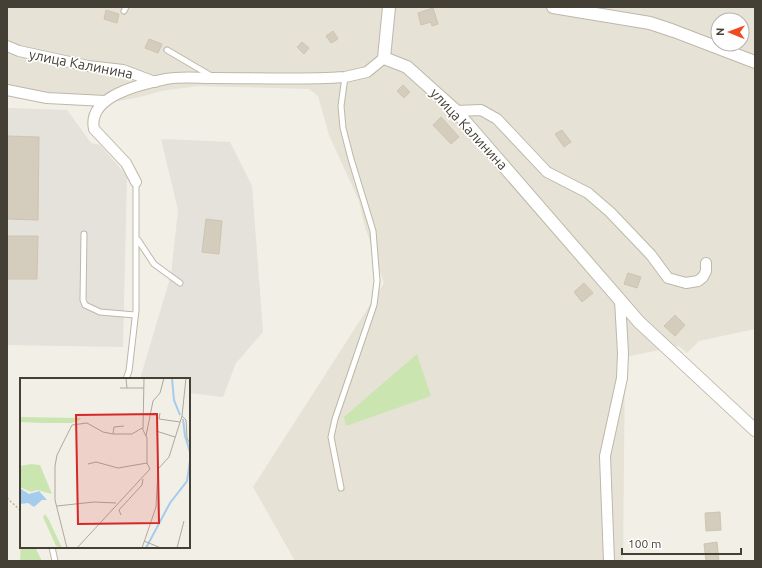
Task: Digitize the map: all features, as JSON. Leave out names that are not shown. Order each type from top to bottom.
[{"type":"street","points":[[384,58],[389,7]]},
{"type":"street","points":[[553,7],[650,23],[755,62]]},
{"type":"street","name":"улица Калинина","points":[[7,46],[19,51],[88,66],[123,70],[155,82]]},
{"type":"street","name":"улица Калинина","points":[[136,182],[126,164],[94,129],[93,123],[95,112],[105,101],[125,91],[167,79],[345,77],[367,72],[384,58],[407,67],[456,111],[639,322],[755,430]]},
{"type":"street","name":"улица Калинина","points":[[7,90],[48,98],[105,101]]},
{"type":"street","points":[[456,111],[481,110],[497,119],[547,172],[588,193],[610,212],[651,255],[668,278],[686,282],[698,281],[703,277],[706,271],[706,263]]},
{"type":"street","points":[[610,561],[605,456],[622,378],[623,353],[620,300]]},
{"type":"lane","points":[[167,50],[215,78]]},
{"type":"lane","points":[[341,488],[331,437],[334,419],[374,305],[377,280],[373,231],[343,128],[341,106],[345,77]]},
{"type":"lane","points":[[126,378],[129,371],[135,315],[137,239],[136,182]]},
{"type":"lane","points":[[84,234],[83,300],[85,305],[100,312],[135,315]]},
{"type":"lane","points":[[137,239],[154,264],[180,283]]},
{"type":"lane","points":[[52,548],[55,561]]},
{"type":"path","points":[[7,498],[20,510]]},
{"type":"shaded area","points":[[7,7],[755,7],[755,329],[699,341],[687,353],[679,346],[625,357],[623,561],[295,561],[253,487],[384,283],[365,227],[359,201],[329,135],[318,96],[309,89],[198,86],[161,91],[114,102],[7,95]]},
{"type":"shaded area","points":[[7,108],[67,110],[91,143],[100,145],[127,176],[123,347],[7,345]]},
{"type":"shaded area","points":[[161,139],[230,142],[252,186],[263,332],[236,363],[223,397],[190,393],[190,378],[140,378],[171,275],[178,210]]},
{"type":"green space","points":[[417,354],[431,396],[346,426],[344,417]]},
{"type":"green space","points":[[21,548],[36,548],[42,561],[20,561]]},
{"type":"building","points":[[433,8],[438,24],[432,26],[431,22],[421,25],[418,13]]},
{"type":"building","points":[[106,10],[119,14],[117,23],[104,19]]},
{"type":"building","points":[[333,31],[338,39],[331,43],[326,36]]},
{"type":"building","points":[[149,39],[162,44],[158,53],[145,48]]},
{"type":"building","points":[[302,42],[309,48],[304,54],[297,47]]},
{"type":"building","points":[[403,85],[410,92],[404,98],[397,91]]},
{"type":"building","points":[[441,117],[459,137],[451,144],[433,125]]},
{"type":"building","points":[[562,130],[571,142],[564,147],[555,134]]},
{"type":"building","points":[[7,136],[39,137],[38,220],[7,219]]},
{"type":"building","points":[[206,219],[222,221],[219,254],[202,252]]},
{"type":"building","points":[[7,236],[38,236],[37,279],[7,279]]},
{"type":"building","points":[[628,273],[641,277],[637,288],[624,284]]},
{"type":"building","points":[[584,283],[593,293],[582,302],[574,292]]},
{"type":"building","points":[[675,315],[685,325],[675,336],[664,326]]},
{"type":"building","points":[[720,512],[721,530],[706,531],[705,513]]},
{"type":"building","points":[[717,542],[719,561],[706,561],[704,544]]}]
